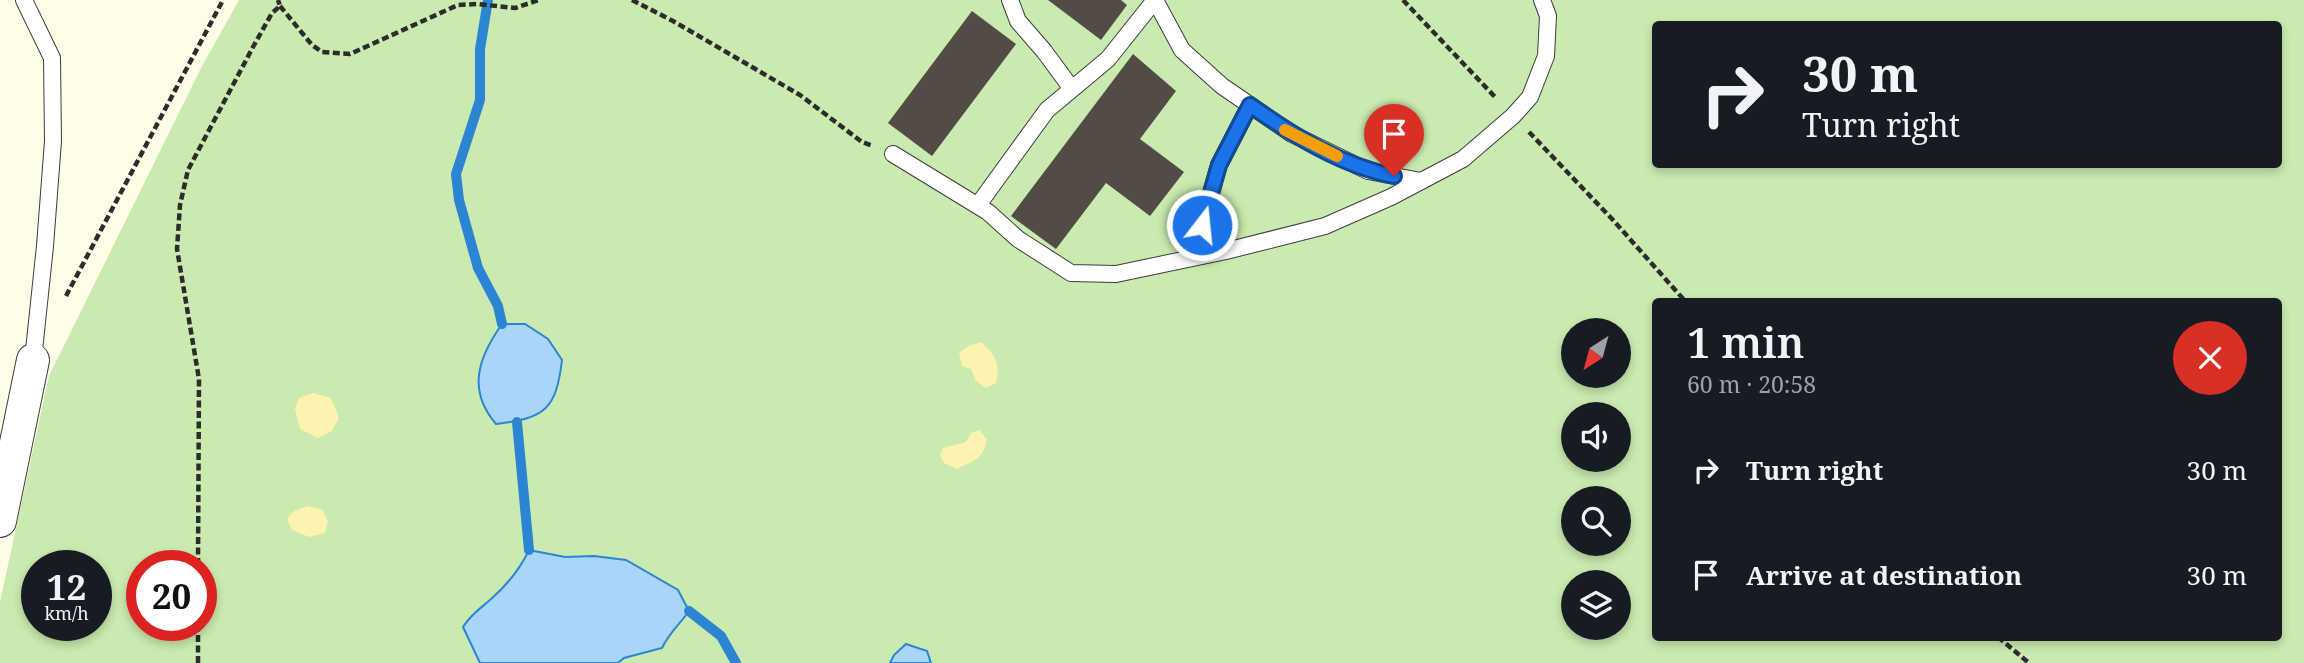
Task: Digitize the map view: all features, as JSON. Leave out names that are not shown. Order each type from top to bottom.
[{"type":"street","points":[[0,521],[33,360]]},
{"type":"lane","points":[[24,0],[52,58],[52,141],[45,246],[33,360]]},
{"type":"lane","points":[[1010,0],[1018,21],[1072,89]]},
{"type":"lane","points":[[978,205],[1047,110],[1108,59],[1155,0],[1182,50],[1222,86],[1292,134],[1368,171],[1421,181]]},
{"type":"lane","points":[[893,154],[978,205],[1018,239],[1071,273],[1116,274],[1197,257],[1325,226],[1463,159],[1513,116],[1530,97],[1546,55],[1548,16],[1542,0]]},
{"type":"lane","points":[[1197,257],[1202,225],[1219,165],[1250,105]]},
{"type":"path","points":[[64,301],[223,0]]},
{"type":"path","points":[[198,550],[199,379],[177,249],[180,205],[188,170],[272,13],[279,3],[300,32],[322,52],[350,54],[458,5],[515,8],[539,0]]},
{"type":"path","points":[[632,0],[800,95],[862,142],[893,154]]},
{"type":"path","points":[[1403,0],[1613,220],[1682,298]]},
{"type":"path","points":[[198,641],[198,663]]},
{"type":"path","points":[[2003,641],[2029,663]]},
{"type":"green space","points":[[239,0],[2304,0],[2304,663],[0,663],[0,602],[49,376],[201,68]]},
{"type":"sand","points":[[981,342],[993,355],[998,370],[996,383],[986,388],[976,381],[971,369],[962,366],[959,353],[968,346]]},
{"type":"sand","points":[[313,393],[331,398],[339,418],[332,431],[318,438],[300,429],[295,409],[299,398]]},
{"type":"sand","points":[[980,430],[987,440],[980,456],[957,469],[944,463],[940,455],[943,448],[966,442],[971,433]]},
{"type":"sand","points":[[307,506],[323,510],[328,522],[325,533],[309,537],[292,530],[287,519],[294,511]]},
{"type":"water","points":[[502,324],[525,324],[548,339],[562,360],[556,390],[545,408],[526,418],[496,424],[481,399],[479,374],[487,349]]},
{"type":"water","points":[[529,550],[565,557],[594,556],[626,560],[678,590],[689,611],[662,648],[624,658],[618,663],[480,663],[463,627],[472,615],[508,582]]},
{"type":"water","points":[[906,644],[927,651],[931,663],[890,663]]},
{"type":"building","points":[[1048,0],[1121,0],[1127,5],[1101,40]]},
{"type":"building","points":[[972,11],[1016,44],[932,156],[888,123]]},
{"type":"building","points":[[1133,54],[1176,91],[1140,139],[1184,172],[1150,216],[1106,183],[1056,249],[1011,216]]},
{"type":"waterway","points":[[488,0],[480,49],[480,100],[456,174],[459,200],[478,268],[498,306],[502,324]]},
{"type":"waterway","points":[[517,422],[529,550]]},
{"type":"waterway","points":[[689,611],[721,636],[736,663]]},
{"type":"slow traffic","points":[[1285,130],[1337,156]]},
{"type":"route","points":[[1202,225],[1219,165],[1250,105],[1292,134],[1368,171],[1394,176]]}]
